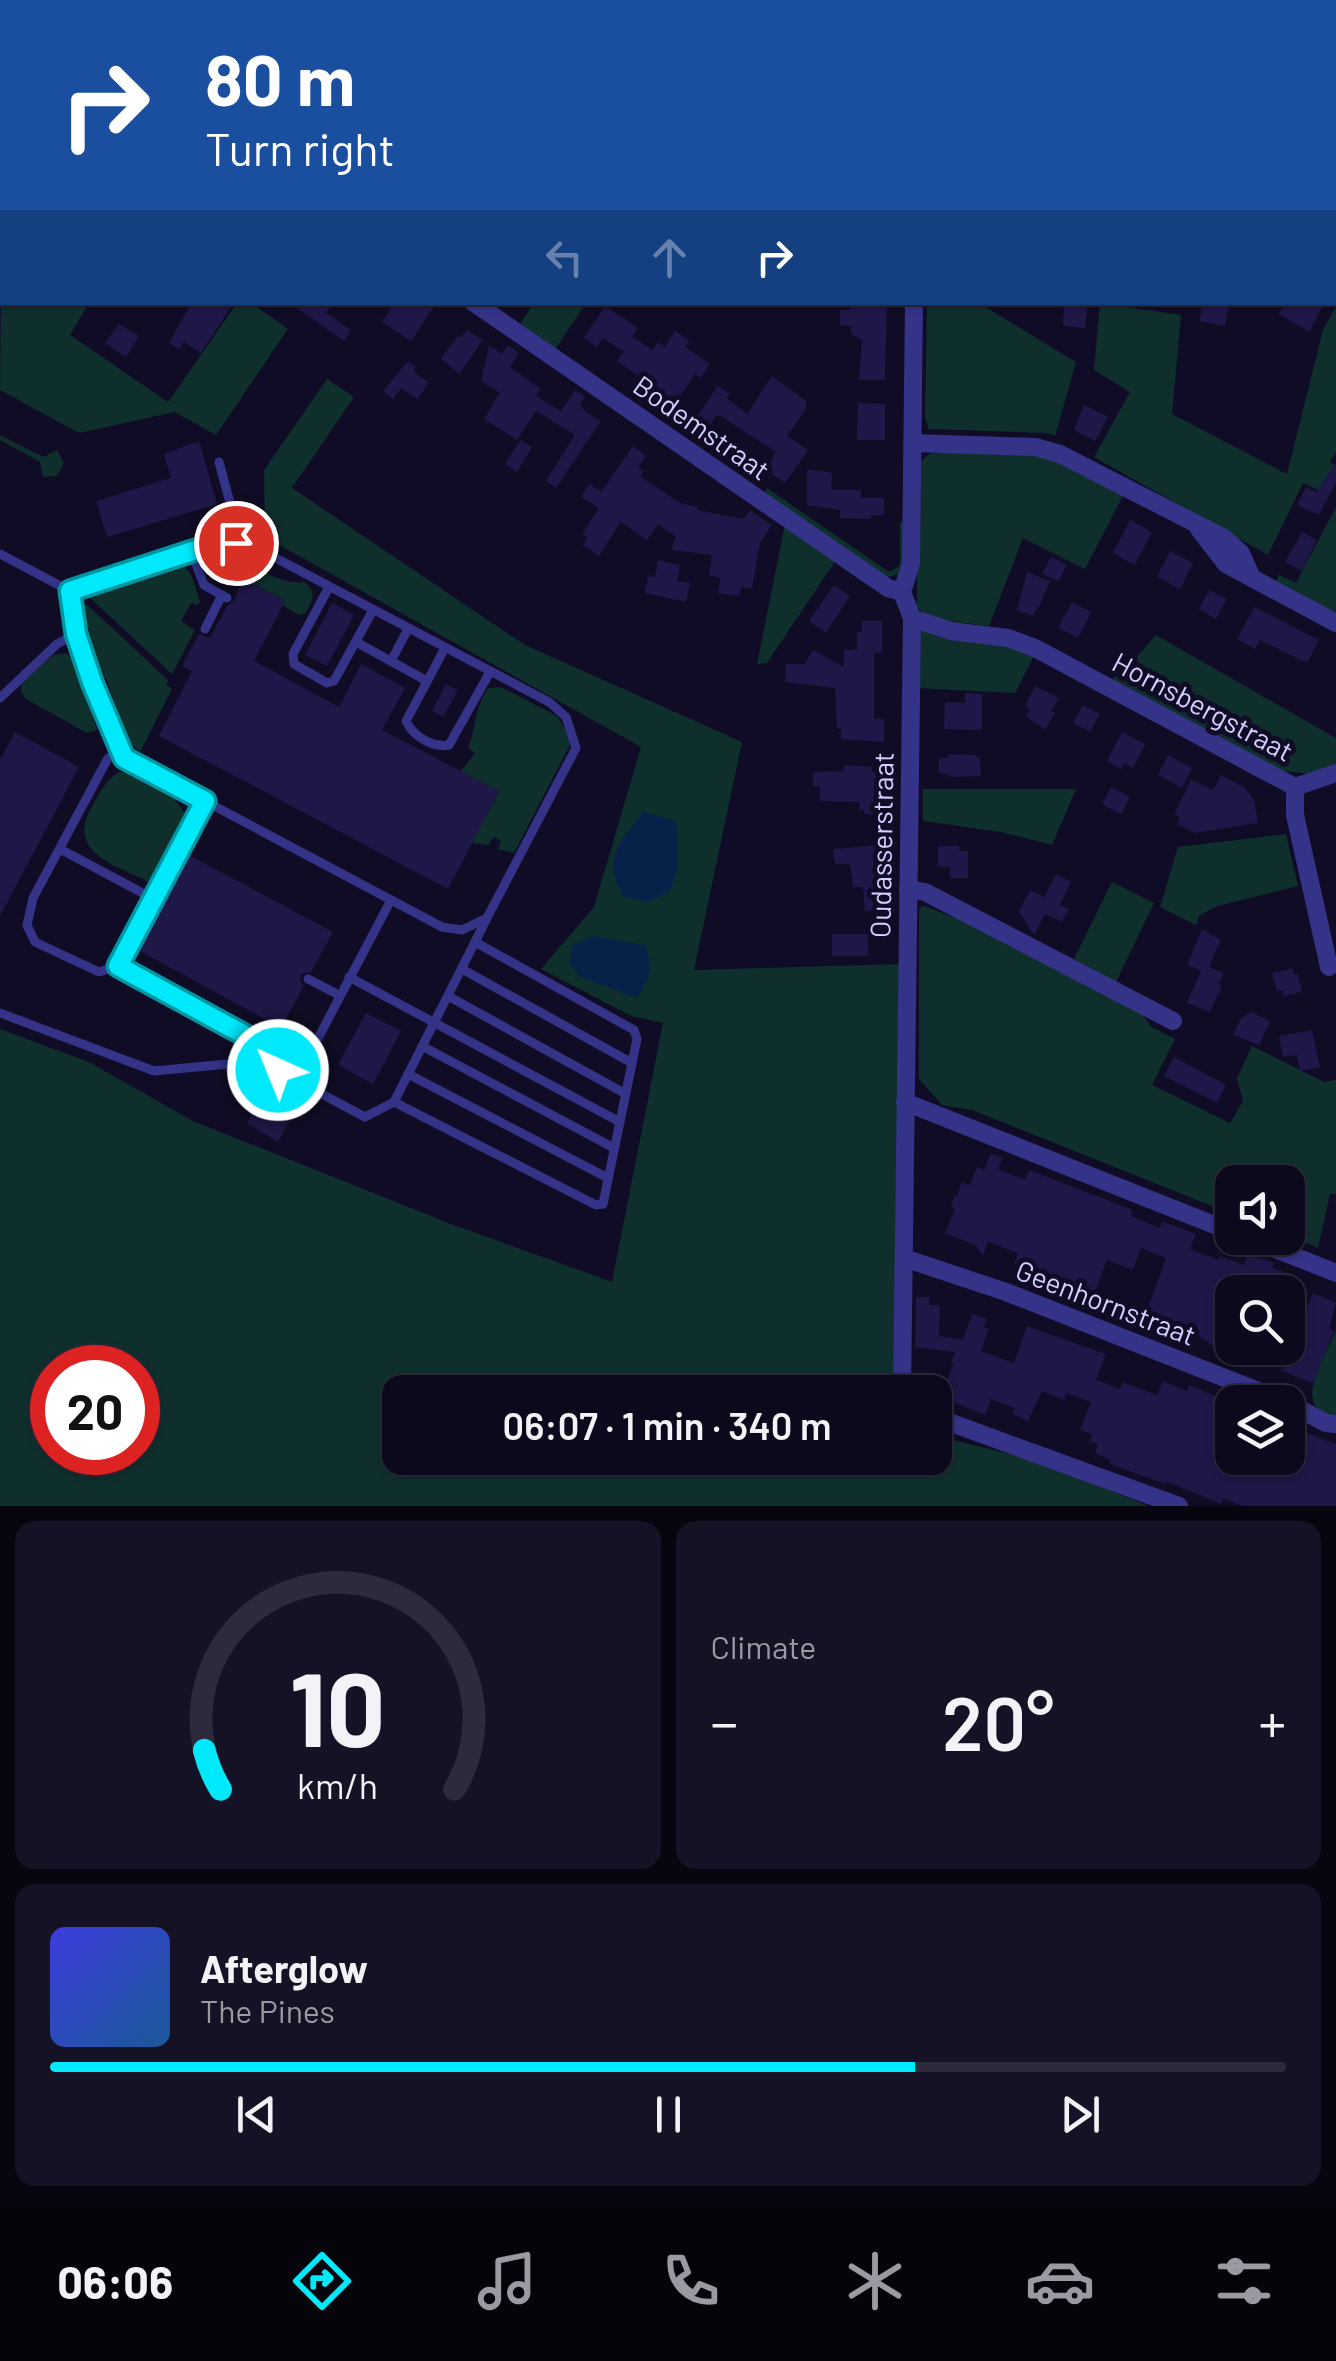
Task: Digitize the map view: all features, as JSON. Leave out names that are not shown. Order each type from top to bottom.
[{"type":"street","name":"Bodemstraat","points":[[478,305],[888,588],[902,592]]},
{"type":"street","points":[[902,592],[911,565],[914,305]]},
{"type":"street","points":[[912,443],[1048,450],[1196,525],[1226,564],[1336,623]]},
{"type":"street","name":"Oudasserstraat","points":[[902,592],[912,618],[902,1375]]},
{"type":"street","name":"Hornsbergstraat","points":[[912,618],[951,631],[1008,638],[1034,648],[1295,787],[1295,816],[1329,967]]},
{"type":"street","points":[[1295,787],[1336,772]]},
{"type":"street","points":[[908,889],[925,892],[1173,1022]]},
{"type":"street","points":[[905,1102],[1215,1225]]},
{"type":"street","points":[[1291,1255],[1336,1273]]},
{"type":"street","name":"Geenhornstraat","points":[[904,1258],[1006,1292],[1241,1385]]},
{"type":"street","name":"Geenhornstraat","points":[[1305,1412],[1336,1424]]},
{"type":"street","points":[[952,1423],[1179,1506]]},
{"type":"lane","points":[[219,462],[237,529],[236,543]]},
{"type":"lane","points":[[0,554],[70,591],[223,541],[249,544],[549,702],[566,717],[576,748],[394,1102],[365,1117],[260,1060],[154,1071],[0,1013]]},
{"type":"lane","points":[[191,551],[204,585],[224,596],[205,629]]},
{"type":"lane","points":[[329,586],[293,654],[294,664],[328,683],[334,681],[373,610]]},
{"type":"lane","points":[[70,591],[76,634],[124,758],[442,927],[462,930],[487,918]]},
{"type":"lane","points":[[391,661],[408,628]]},
{"type":"lane","points":[[0,698],[57,644],[76,634]]},
{"type":"lane","points":[[356,642],[427,681]]},
{"type":"lane","points":[[445,648],[406,721],[411,732],[439,747],[449,746],[490,672]]},
{"type":"lane","points":[[121,752],[108,758],[33,898],[26,925],[35,942],[99,972],[118,966],[205,801]]},
{"type":"lane","points":[[60,848],[152,898]]},
{"type":"lane","points":[[296,1080],[390,900]]},
{"type":"lane","points":[[394,1102],[596,1206],[603,1204],[637,1039],[634,1030],[475,942]]},
{"type":"lane","points":[[118,966],[250,1038],[260,1060]]},
{"type":"lane","points":[[462,968],[632,1062]]},
{"type":"lane","points":[[349,977],[620,1122]]},
{"type":"lane","points":[[308,979],[340,995]]},
{"type":"lane","points":[[448,996],[626,1094]]},
{"type":"lane","points":[[422,1046],[614,1148]]},
{"type":"lane","points":[[408,1074],[608,1178]]},
{"type":"green space","points":[[1,305],[88,305],[70,335],[168,402],[236,305],[254,305],[288,329],[216,435],[175,412],[79,433],[0,390]]},
{"type":"green space","points":[[533,305],[585,305],[554,351],[518,327]]},
{"type":"green space","points":[[927,305],[988,305],[1076,362],[1055,436],[929,429],[925,418]]},
{"type":"green space","points":[[1100,305],[1181,315],[1172,414],[1287,474],[1323,330],[1336,307],[1336,452],[1330,462],[1335,465],[1320,491],[1303,483],[1268,555],[1094,457],[1130,392],[1094,370]]},
{"type":"green space","points":[[327,379],[354,397],[292,488],[525,645],[742,742],[694,970],[901,964],[894,1375],[382,1375],[382,1475],[952,1475],[952,1440],[1035,1460],[1148,1506],[0,1506],[0,1029],[89,1062],[193,1121],[451,1224],[612,1282],[663,1023],[631,1016],[541,969],[594,907],[641,747],[265,537],[264,470]]},
{"type":"green space","points":[[0,435],[43,457],[57,450],[64,463],[57,476],[43,477],[40,462],[0,440]]},
{"type":"green space","points":[[931,453],[1040,453],[1124,494],[1085,569],[1023,538],[989,626],[933,619],[917,608],[918,464]]},
{"type":"green space","points":[[767,488],[889,572],[900,566],[900,522],[905,522],[904,568],[887,577],[763,494]]},
{"type":"green space","points":[[1336,507],[1336,613],[1276,582],[1279,575],[1296,583]]},
{"type":"green space","points":[[785,524],[836,560],[767,663],[757,664]]},
{"type":"green space","points":[[217,550],[241,550],[269,574],[304,582],[312,597],[305,614],[299,615],[282,605],[284,600],[243,579],[221,584],[209,576],[207,558]]},
{"type":"green space","points":[[173,562],[189,571],[200,602],[191,603],[181,621],[195,630],[172,674],[86,594],[98,586]]},
{"type":"green space","points":[[82,600],[168,680],[166,684],[172,689],[140,752],[127,739],[107,680],[99,674],[79,615]]},
{"type":"green space","points":[[919,628],[987,638],[1034,656],[1015,693],[916,688]]},
{"type":"green space","points":[[1156,635],[1336,738],[1336,766],[1310,774],[1283,771],[1112,682]]},
{"type":"green space","points":[[66,653],[75,661],[97,730],[87,733],[26,699],[21,691],[22,682],[53,655]]},
{"type":"green space","points":[[501,687],[557,716],[570,736],[569,747],[514,853],[498,849],[501,841],[494,837],[488,845],[471,843],[499,792],[460,772],[475,753],[468,748],[483,697],[488,688]]},
{"type":"green space","points":[[119,772],[139,775],[158,785],[185,814],[151,883],[100,857],[85,838],[90,810],[106,784]]},
{"type":"green space","points":[[923,789],[1076,789],[1052,845],[1001,832],[923,821]]},
{"type":"green space","points":[[1286,834],[1298,886],[1217,906],[1199,916],[1196,925],[1160,907],[1178,847]]},
{"type":"green space","points":[[1112,882],[1154,903],[1116,982],[1074,959]]},
{"type":"green space","points":[[924,906],[959,919],[1139,1009],[1151,1027],[1175,1039],[1152,1085],[1230,1123],[1243,1101],[1237,1078],[1252,1046],[1324,1082],[1336,1080],[1336,1194],[1330,1194],[1318,1248],[1305,1242],[1305,1165],[1215,1165],[1215,1207],[972,1110],[942,1105],[919,1079],[919,909]]},
{"type":"green space","points":[[1336,1330],[1336,1416],[1322,1412],[1312,1394]]},
{"type":"water","points":[[643,812],[676,821],[678,868],[670,891],[648,902],[623,896],[614,871],[616,851]]},
{"type":"water","points":[[593,936],[644,945],[649,972],[637,998],[580,977],[570,963],[572,946]]},
{"type":"building","points":[[190,305],[232,305],[201,353],[184,342],[179,349],[169,343]]},
{"type":"building","points":[[292,305],[332,305],[326,313],[351,330],[344,341]]},
{"type":"building","points":[[393,305],[435,305],[411,341],[382,322]]},
{"type":"building","points":[[850,305],[887,305],[885,380],[859,380],[862,340],[851,334],[851,326],[840,325],[840,310],[850,310]]},
{"type":"building","points":[[1064,305],[1088,305],[1085,328],[1063,326]]},
{"type":"building","points":[[1202,305],[1229,305],[1225,326],[1200,321]]},
{"type":"building","points":[[1284,305],[1323,305],[1309,332],[1279,314]]},
{"type":"building","points":[[605,306],[638,328],[632,336],[652,350],[658,342],[665,347],[675,331],[690,341],[685,347],[710,364],[701,378],[695,374],[676,402],[617,361],[624,352],[603,338],[597,347],[584,338]]},
{"type":"building","points":[[119,324],[139,336],[126,357],[105,343]]},
{"type":"building","points":[[467,330],[483,340],[459,374],[441,358]]},
{"type":"building","points":[[489,345],[502,354],[508,345],[519,353],[510,367],[541,389],[536,396],[561,411],[575,390],[585,397],[580,405],[601,421],[556,488],[546,481],[575,435],[536,411],[517,440],[484,419],[500,393],[481,381]]},
{"type":"building","points":[[408,361],[416,367],[413,371],[429,383],[417,399],[401,388],[393,399],[383,391]]},
{"type":"building","points":[[772,376],[806,401],[806,409],[787,436],[808,450],[785,483],[765,469],[776,452],[721,416],[716,416],[707,430],[694,421],[718,386],[747,414]]},
{"type":"building","points":[[858,403],[885,404],[885,440],[857,440]]},
{"type":"building","points":[[1084,405],[1108,417],[1095,441],[1074,430]]},
{"type":"building","points":[[520,440],[532,447],[517,472],[505,464]]},
{"type":"building","points":[[199,441],[217,504],[107,537],[96,501],[171,478],[164,454]]},
{"type":"building","points":[[633,446],[646,456],[638,467],[644,471],[640,476],[680,503],[744,519],[750,510],[772,525],[760,543],[752,589],[741,587],[739,596],[718,593],[720,578],[709,575],[712,555],[672,550],[675,536],[658,524],[647,540],[621,522],[599,556],[583,545],[587,538],[582,534],[599,508],[581,497],[589,484],[601,492]]},
{"type":"building","points":[[1336,463],[1336,482],[1319,515],[1297,505],[1306,487],[1316,492]]},
{"type":"building","points":[[807,469],[832,473],[831,490],[861,490],[861,498],[884,498],[884,515],[871,515],[871,519],[840,518],[840,510],[807,505]]},
{"type":"building","points":[[1130,520],[1152,532],[1135,565],[1113,553]]},
{"type":"building","points":[[1302,532],[1317,540],[1302,571],[1285,562]]},
{"type":"building","points":[[1170,551],[1193,563],[1180,589],[1157,577]]},
{"type":"building","points":[[1051,557],[1066,565],[1059,581],[1042,574]]},
{"type":"building","points":[[658,560],[680,565],[677,581],[690,583],[686,602],[645,593],[648,576],[655,577]]},
{"type":"building","points":[[1027,572],[1050,581],[1032,616],[1017,610]]},
{"type":"building","points":[[243,579],[285,601],[254,661],[339,707],[361,664],[405,688],[382,730],[499,791],[448,889],[159,736],[192,671],[182,666],[199,634],[210,638]]},
{"type":"building","points":[[834,585],[850,596],[826,633],[809,621]]},
{"type":"building","points":[[1209,590],[1227,599],[1216,619],[1199,609]]},
{"type":"building","points":[[1072,602],[1091,612],[1078,638],[1058,628]]},
{"type":"building","points":[[332,603],[354,615],[327,666],[305,655]]},
{"type":"building","points":[[1254,607],[1319,640],[1307,663],[1260,640],[1255,649],[1237,639]]},
{"type":"building","points":[[862,621],[882,621],[882,653],[874,653],[874,719],[884,719],[884,742],[841,739],[835,688],[785,682],[786,664],[805,664],[813,650],[844,667],[844,650],[857,649]]},
{"type":"building","points":[[446,684],[458,690],[443,717],[432,711]]},
{"type":"building","points":[[1035,686],[1059,698],[1045,730],[1026,716],[1030,709],[1025,706]]},
{"type":"building","points":[[965,693],[982,694],[982,730],[944,729],[945,702],[965,703]]},
{"type":"building","points":[[1083,705],[1100,714],[1090,732],[1073,723]]},
{"type":"building","points":[[15,732],[79,767],[0,916],[0,760]]},
{"type":"building","points":[[1122,732],[1145,744],[1133,768],[1124,763],[1121,769],[1107,761]]},
{"type":"building","points":[[948,754],[980,758],[981,776],[949,777],[938,773],[939,758],[948,758]]},
{"type":"building","points":[[1168,755],[1192,768],[1182,788],[1158,775]]},
{"type":"building","points":[[844,765],[883,772],[881,810],[877,814],[864,814],[864,810],[859,810],[860,802],[820,801],[820,787],[813,786],[813,772],[844,771]]},
{"type":"building","points":[[1221,775],[1244,787],[1254,800],[1258,823],[1194,833],[1177,824],[1180,818],[1174,814],[1191,780],[1213,790]]},
{"type":"building","points":[[1111,787],[1130,797],[1121,814],[1102,804]]},
{"type":"building","points":[[880,845],[883,910],[865,911],[863,887],[853,887],[850,864],[835,864],[833,849]]},
{"type":"building","points":[[938,846],[959,846],[960,851],[968,851],[968,878],[950,878],[950,867],[938,866]]},
{"type":"building","points":[[189,855],[333,932],[311,972],[301,974],[304,986],[281,1028],[138,950]]},
{"type":"building","points":[[1056,874],[1071,882],[1060,905],[1069,909],[1062,922],[1045,914],[1034,935],[1019,912],[1030,890],[1044,897]]},
{"type":"building","points":[[1202,929],[1221,940],[1209,967],[1224,973],[1210,1012],[1187,1003],[1201,971],[1187,965]]},
{"type":"building","points":[[832,934],[868,934],[868,956],[832,956]]},
{"type":"building","points":[[1293,968],[1302,992],[1284,996],[1283,990],[1277,991],[1272,973]]},
{"type":"building","points":[[1251,1012],[1270,1021],[1259,1045],[1233,1035],[1241,1018]]},
{"type":"building","points":[[366,1013],[401,1031],[373,1084],[338,1065]]},
{"type":"building","points":[[1312,1030],[1320,1067],[1300,1071],[1297,1055],[1283,1057],[1279,1036]]},
{"type":"building","points":[[1174,1057],[1226,1085],[1217,1103],[1164,1076]]},
{"type":"building","points":[[257,1104],[290,1119],[278,1142],[247,1123]]},
{"type":"building","points":[[991,1153],[1003,1158],[998,1169],[1025,1180],[1029,1170],[1133,1210],[1131,1216],[1160,1228],[1162,1221],[1196,1234],[1190,1249],[1244,1265],[1251,1255],[1292,1275],[1215,1275],[1215,1347],[1194,1333],[1191,1339],[1143,1321],[1166,1258],[1141,1248],[1133,1270],[1107,1260],[1092,1300],[1043,1279],[1045,1275],[1014,1264],[1018,1253],[988,1242],[983,1256],[975,1245],[945,1233],[955,1209],[951,1208],[954,1195],[957,1196],[962,1182],[970,1185],[977,1167],[984,1170]]},
{"type":"building","points":[[1313,1293],[1336,1303],[1329,1328],[1334,1331],[1313,1383],[1282,1371],[1284,1365],[1305,1365],[1305,1313]]},
{"type":"building","points":[[916,1297],[929,1297],[929,1305],[940,1305],[939,1336],[963,1340],[972,1314],[987,1319],[984,1327],[989,1328],[981,1351],[1014,1363],[1027,1326],[1106,1354],[1096,1380],[1120,1389],[1123,1382],[1157,1395],[1163,1381],[1187,1391],[1189,1385],[1215,1396],[1215,1475],[1305,1475],[1305,1432],[1336,1444],[1336,1506],[1242,1506],[1223,1498],[1221,1504],[1110,1464],[1111,1460],[1095,1453],[1098,1444],[1089,1441],[1092,1434],[1080,1430],[1091,1402],[1066,1393],[1064,1400],[1042,1391],[1028,1421],[1013,1414],[1015,1408],[991,1399],[985,1415],[952,1402],[949,1375],[955,1352],[915,1347]]},
{"type":"route","points":[[236,543],[223,541],[70,591],[76,634],[124,758],[205,801],[118,966],[250,1038],[260,1060],[278,1070]]}]
